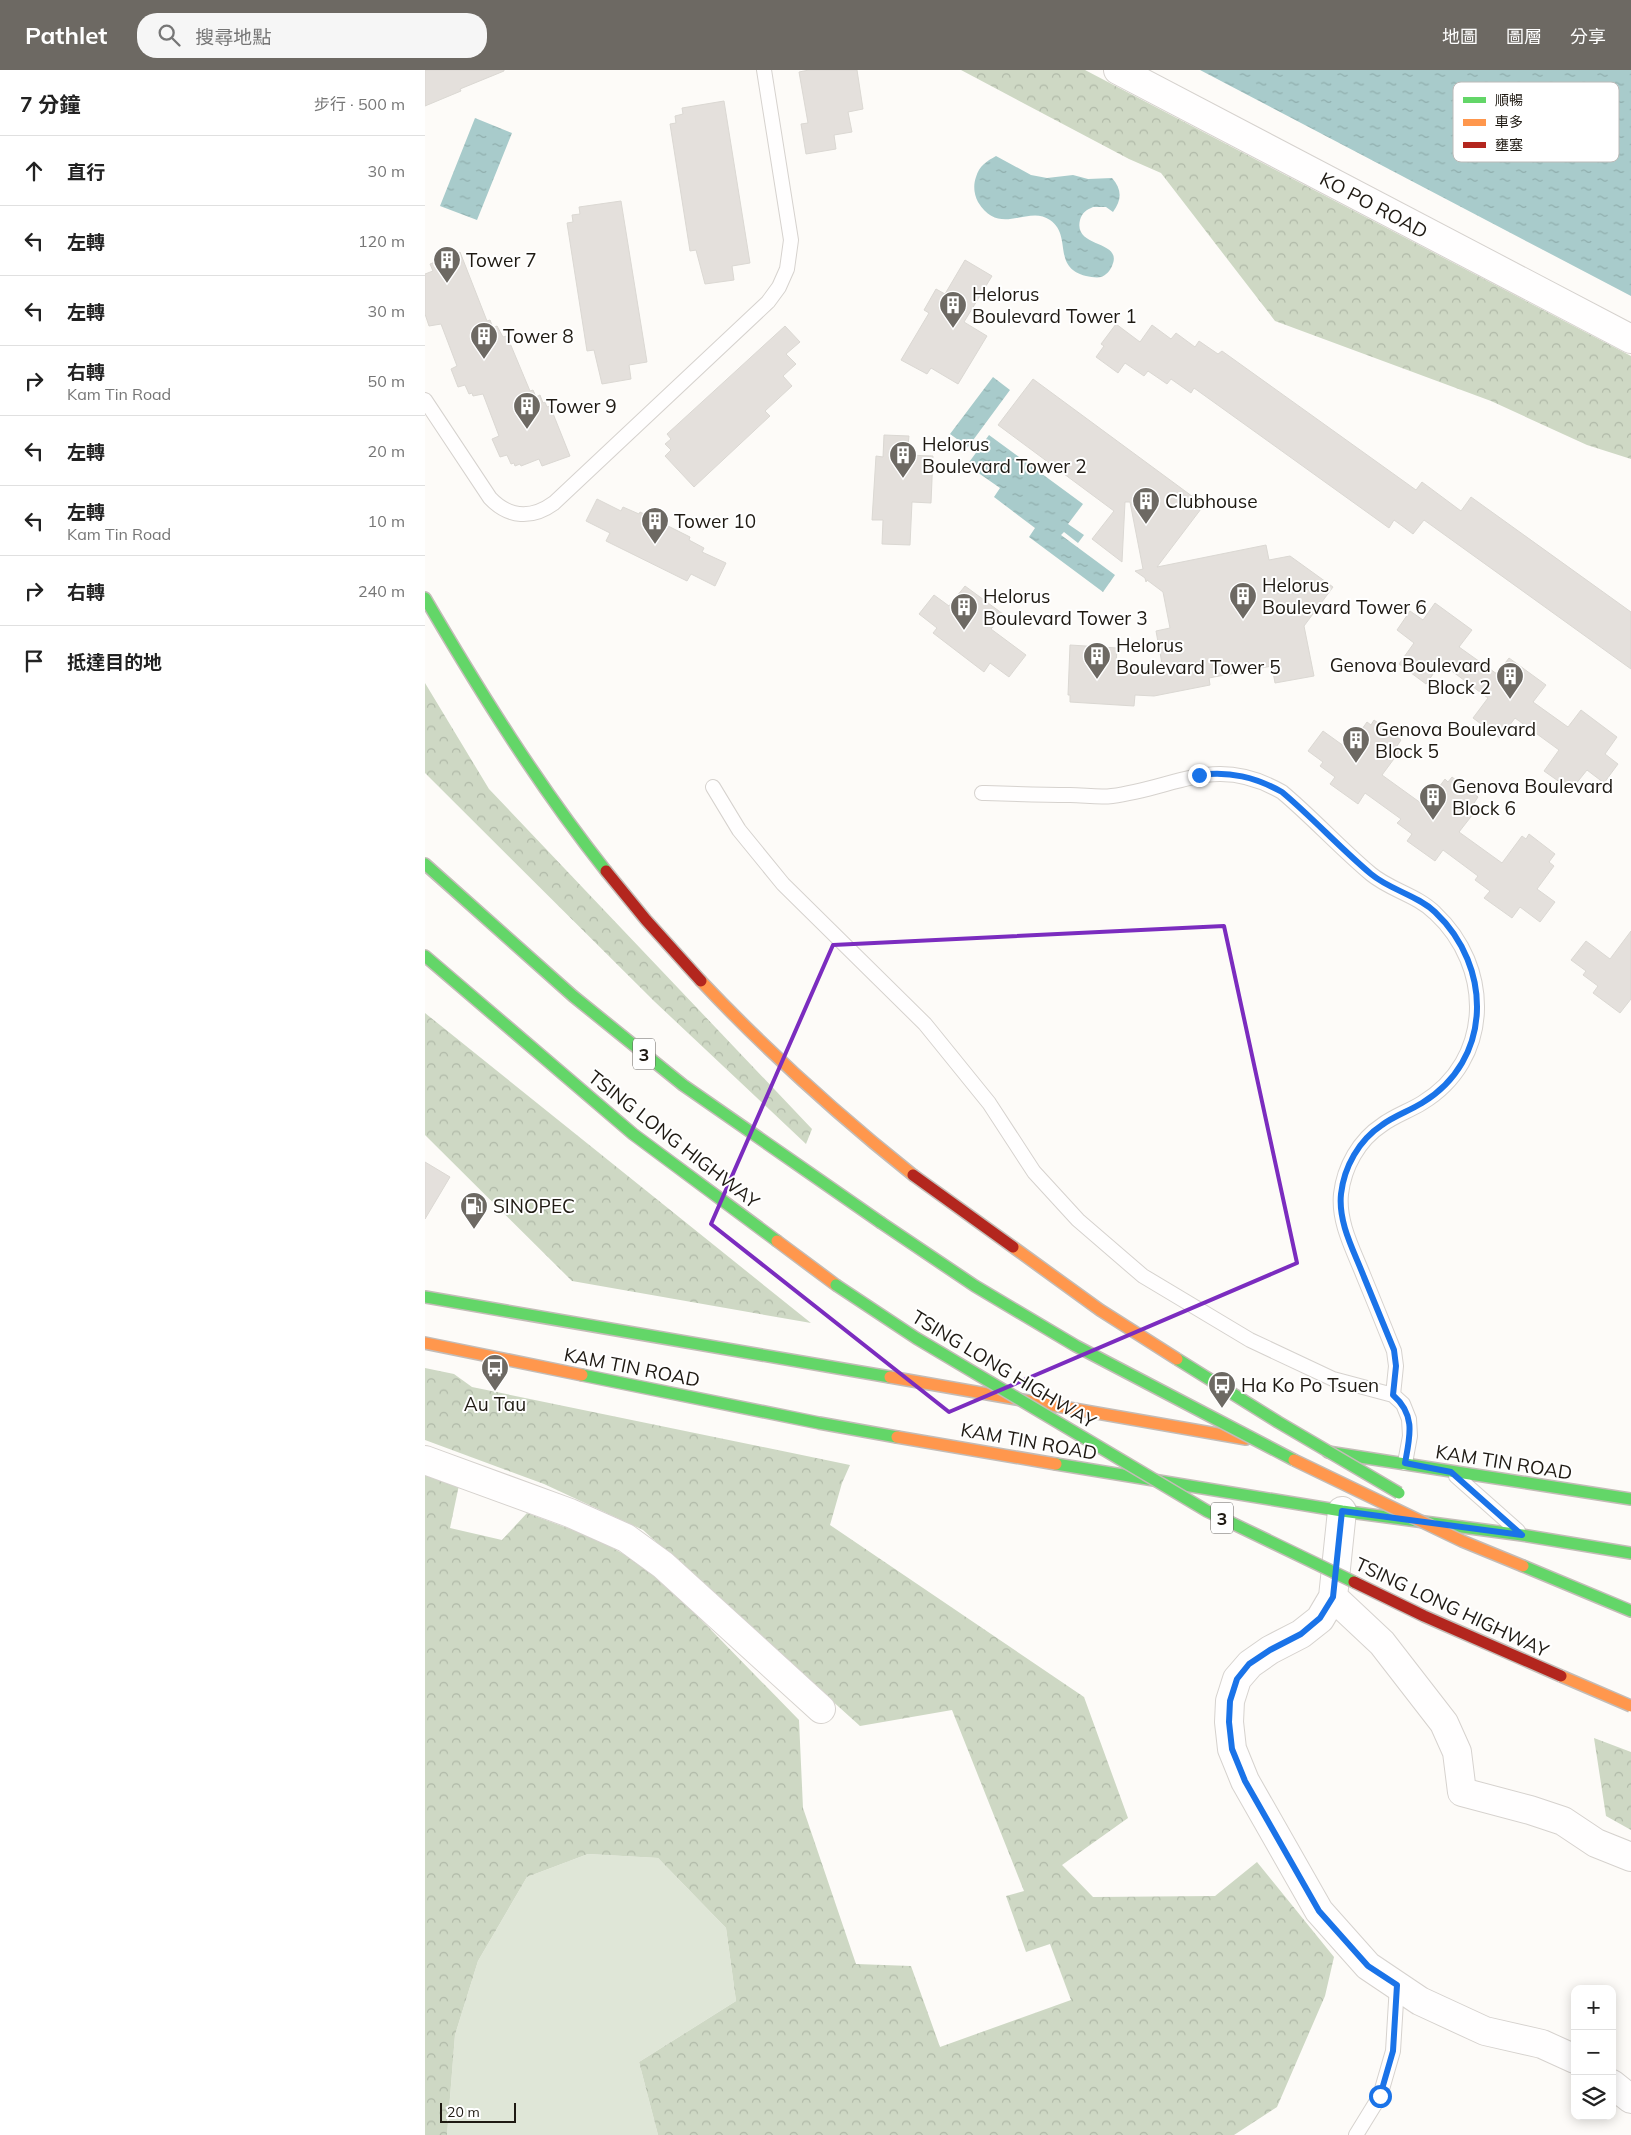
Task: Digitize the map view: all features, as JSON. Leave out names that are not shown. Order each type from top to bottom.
[{"type":"main road","points":[[425,598],[476,686],[533,772],[623,892],[679,957],[760,1041],[822,1100],[913,1175],[1100,1310],[1278,1422],[1405,1497]]},
{"type":"main road","name":"3","points":[[425,864],[573,996],[683,1086],[975,1286],[1076,1346],[1260,1444],[1462,1541],[1631,1611]]},
{"type":"main road","name":"TSING LONG HIGHWAY","points":[[425,956],[633,1134],[836,1285],[916,1338],[1207,1511],[1424,1616],[1631,1706]]},
{"type":"main road","name":"KAM TIN ROAD","points":[[425,1297],[1197,1430],[1451,1472],[1631,1499]]},
{"type":"main road","name":"KAM TIN ROAD","points":[[425,1343],[819,1423],[1342,1511],[1522,1535],[1631,1553]]},
{"type":"main road","points":[[1431,1512],[1523,1566]]},
{"type":"street","name":"KO PO ROAD","points":[[1118,70],[1631,339]]},
{"type":"street","points":[[425,1460],[570,1513],[626,1538],[663,1565],[821,1709]]},
{"type":"street","points":[[1342,1511],[1333,1597],[1320,1618],[1301,1634],[1270,1650],[1249,1664],[1237,1679],[1230,1701],[1229,1722],[1232,1749],[1245,1781],[1319,1911],[1368,1966],[1420,2001],[1485,2031],[1542,2044],[1571,2057]]},
{"type":"street","points":[[1333,1597],[1382,1643],[1444,1723],[1457,1752],[1462,1792],[1563,1821],[1597,1843],[1631,1856]]},
{"type":"street","points":[[1616,2087],[1631,2099]]},
{"type":"lane","points":[[425,400],[497,506],[516,514],[536,513],[554,503],[769,302],[779,287],[787,269],[791,240],[764,70]]},
{"type":"lane","points":[[982,794],[1111,796],[1199,775],[1215,773],[1249,777],[1282,792],[1372,875],[1416,898],[1434,911],[1449,927],[1461,945],[1470,964],[1476,985],[1478,1006],[1471,1045],[1451,1078],[1438,1092],[1382,1125],[1369,1136],[1349,1164],[1341,1195],[1344,1226],[1394,1350],[1396,1366],[1393,1395]]},
{"type":"lane","points":[[713,787],[739,830],[783,884],[925,1024],[989,1103],[1034,1172],[1079,1220],[1143,1276],[1250,1340],[1333,1379],[1393,1395],[1403,1404],[1409,1419],[1410,1436],[1405,1463]]},
{"type":"lane","points":[[1451,1472],[1522,1535]]},
{"type":"lane","points":[[1356,2135],[1380,2096],[1393,2051],[1397,1985]]},
{"type":"highlighted area","points":[[1224,926],[1297,1263],[949,1412],[711,1224],[833,945]]},
{"type":"green space","points":[[961,70],[1085,70],[1631,356],[1631,459],[1587,445],[1491,401],[1275,321],[1161,173],[1129,159]]},
{"type":"green space","points":[[425,683],[489,789],[812,1129],[806,1144],[655,1002],[425,773]]},
{"type":"green space","points":[[425,1013],[811,1323],[572,1281],[425,1135]]},
{"type":"green space","points":[[425,1368],[454,1374],[472,1387],[850,1465],[842,1483],[830,1525],[1084,1697],[1128,1818],[1062,1865],[1093,1897],[1215,1896],[1257,1862],[1334,1957],[1325,1996],[1277,2107],[1234,2135],[658,2135],[639,2062],[736,2001],[726,1928],[658,1858],[588,1854],[527,1877],[478,1961],[455,2035],[447,2135],[425,2135],[425,1475],[459,1485],[450,1528],[502,1540],[527,1513],[597,1539],[641,1564],[679,1597],[799,1720],[803,1808],[856,1964],[911,1966],[940,2047],[1071,2000],[1050,1944],[1026,1952],[1006,1896],[1024,1891],[952,1710],[860,1726],[643,1530],[544,1484],[425,1440]]},
{"type":"green space","points":[[1594,1738],[1631,1752],[1631,1830],[1606,1816]]},
{"type":"green space","points":[[588,1854],[658,1858],[726,1928],[736,2001],[639,2062],[658,2135],[447,2135],[455,2035],[478,1961],[527,1877]]},
{"type":"water","points":[[1200,70],[1631,70],[1631,296]]},
{"type":"water","points":[[475,118],[512,133],[477,220],[440,206]]},
{"type":"water","points":[[996,156],[1031,175],[1047,178],[1073,175],[1088,179],[1112,178],[1118,186],[1120,195],[1113,212],[1106,207],[1093,207],[1082,215],[1080,220],[1080,229],[1084,236],[1105,247],[1114,257],[1108,273],[1101,277],[1096,277],[1075,272],[1065,259],[1060,234],[1057,227],[1050,220],[1041,216],[995,218],[987,212],[978,202],[974,183],[981,167]]},
{"type":"water","points":[[993,377],[1010,390],[968,447],[950,434]]},
{"type":"water","points":[[989,435],[1083,504],[1068,524],[1084,535],[1078,543],[1064,532],[1061,535],[1115,575],[1103,592],[1029,537],[1035,528],[994,497],[1000,488],[967,465]]},
{"type":"building","points":[[425,70],[504,70],[504,71],[425,106]]},
{"type":"building","points":[[809,70],[857,70],[863,109],[848,112],[852,132],[834,135],[836,149],[806,154],[801,124],[808,123],[799,72]]},
{"type":"building","points":[[724,101],[750,263],[732,266],[734,280],[705,284],[696,250],[690,251],[670,124],[676,123],[675,116],[683,114],[682,108]]},
{"type":"building","points":[[621,201],[647,362],[629,365],[631,379],[602,384],[594,350],[587,351],[567,223],[573,222],[572,215],[580,214],[579,207]]},
{"type":"building","points":[[460,252],[487,321],[490,320],[493,328],[497,326],[503,337],[507,336],[530,391],[533,390],[536,397],[540,395],[543,403],[545,402],[547,407],[550,406],[570,456],[542,466],[539,459],[521,466],[520,464],[515,466],[514,463],[511,464],[507,455],[500,457],[492,439],[499,436],[483,394],[473,396],[472,393],[469,394],[465,385],[458,387],[451,369],[457,366],[441,324],[429,326],[425,314],[425,274],[433,271],[430,264]]},
{"type":"building","name":"Helorus Boulevard Tower 1","points":[[965,260],[992,276],[964,322],[987,336],[958,384],[931,368],[927,374],[901,360],[929,313],[924,310],[936,289],[945,294]]},
{"type":"building","points":[[1116,324],[1140,342],[1152,325],[1171,339],[1176,333],[1195,347],[1199,341],[1218,354],[1222,351],[1416,490],[1422,482],[1461,511],[1471,497],[1631,612],[1631,669],[1424,520],[1413,534],[1394,520],[1389,528],[1194,388],[1191,393],[1171,379],[1167,384],[1148,371],[1144,376],[1125,363],[1118,373],[1096,357],[1104,346],[1101,344]]},
{"type":"building","points":[[785,326],[800,342],[786,354],[796,364],[783,376],[792,386],[765,411],[770,416],[694,487],[665,456],[671,450],[665,444],[671,439],[667,434]]},
{"type":"building","name":"Clubhouse","points":[[1033,379],[1204,505],[1157,567],[1266,545],[1269,560],[1290,556],[1333,587],[1304,626],[1314,676],[1275,683],[1272,666],[1209,678],[1210,685],[1154,696],[1135,695],[1134,706],[1070,702],[1070,695],[1068,695],[1070,645],[1117,648],[1116,666],[1163,669],[1156,631],[1170,628],[1163,592],[1147,580],[1146,582],[1145,578],[1135,571],[1143,569],[1130,502],[1125,502],[1122,562],[1092,539],[1114,511],[998,425]]},
{"type":"building","name":"Helorus Boulevard Tower 2","points":[[884,435],[909,436],[907,455],[933,456],[931,503],[912,502],[910,545],[882,544],[883,520],[872,520],[876,456],[883,457]]},
{"type":"building","name":"Tower 10","points":[[597,499],[621,511],[623,507],[639,514],[640,512],[690,537],[689,540],[704,548],[702,552],[726,563],[715,586],[691,574],[687,581],[606,541],[610,533],[586,521]]},
{"type":"building","name":"Helorus Boulevard Tower 3","points":[[965,586],[1003,614],[991,629],[1026,655],[1009,677],[990,663],[984,672],[933,633],[937,628],[919,614],[934,595],[949,606]]},
{"type":"building","points":[[1435,603],[1472,630],[1459,647],[1497,674],[1509,658],[1546,685],[1533,702],[1568,727],[1581,710],[1617,737],[1605,754],[1618,764],[1604,783],[1587,770],[1571,790],[1544,771],[1559,750],[1515,718],[1500,738],[1473,718],[1488,698],[1441,663],[1426,684],[1399,664],[1414,643],[1397,630],[1410,611],[1423,620]]},
{"type":"building","points":[[1374,720],[1401,740],[1395,749],[1399,752],[1382,775],[1425,806],[1445,779],[1448,782],[1452,777],[1478,797],[1472,806],[1477,809],[1459,832],[1502,863],[1522,836],[1526,839],[1529,834],[1555,854],[1549,862],[1554,866],[1537,889],[1555,902],[1540,922],[1520,907],[1512,918],[1484,898],[1490,891],[1475,880],[1478,876],[1443,850],[1435,861],[1407,841],[1412,834],[1397,823],[1401,819],[1365,793],[1358,804],[1330,784],[1335,777],[1320,766],[1323,762],[1308,751],[1323,731],[1348,749],[1367,722],[1371,725]]},
{"type":"building","points":[[1631,931],[1631,999],[1620,1013],[1593,993],[1598,986],[1583,975],[1586,971],[1571,960],[1586,941],[1610,959]]},
{"type":"building","points":[[425,1162],[450,1177],[425,1219]]},
{"type":"traffic: fast","points":[[425,598],[533,772],[606,871]]},
{"type":"traffic: fast","points":[[425,864],[573,996],[683,1085],[880,1222]]},
{"type":"traffic: fast","points":[[425,956],[633,1134],[777,1241]]},
{"type":"traffic: fast","points":[[880,1222],[975,1286],[1076,1346],[1294,1460]]},
{"type":"traffic: fast","points":[[836,1285],[916,1338],[1207,1511],[1354,1582]]},
{"type":"traffic: fast","points":[[425,1297],[890,1377]]},
{"type":"traffic: fast","points":[[1177,1359],[1278,1422],[1399,1493]]},
{"type":"traffic: fast","points":[[582,1375],[897,1437]]},
{"type":"traffic: fast","points":[[1328,1452],[1631,1499]]},
{"type":"traffic: fast","points":[[1056,1464],[1342,1511],[1522,1535],[1631,1553]]},
{"type":"traffic: fast","points":[[1523,1566],[1631,1611]]},
{"type":"traffic: slow","points":[[701,981],[804,1082],[913,1175]]},
{"type":"traffic: slow","points":[[777,1241],[836,1285]]},
{"type":"traffic: slow","points":[[1013,1247],[1100,1310],[1177,1359]]},
{"type":"traffic: slow","points":[[425,1343],[582,1375]]},
{"type":"traffic: slow","points":[[890,1377],[1246,1439]]},
{"type":"traffic: slow","points":[[897,1437],[1056,1464]]},
{"type":"traffic: slow","points":[[1294,1460],[1462,1541],[1523,1566]]},
{"type":"traffic: slow","points":[[1561,1676],[1631,1706]]},
{"type":"traffic: jam","points":[[606,871],[646,920],[701,981]]},
{"type":"traffic: jam","points":[[913,1175],[1013,1247]]},
{"type":"traffic: jam","points":[[1354,1582],[1424,1616],[1561,1676]]},
{"type":"place","name":"Tower 7","points":[[447,284]]},
{"type":"place","name":"Helorus Boulevard Tower 1","points":[[953,329]]},
{"type":"place","name":"Tower 8","points":[[484,360]]},
{"type":"place","name":"Tower 9","points":[[527,430]]},
{"type":"place","name":"Helorus Boulevard Tower 2","points":[[903,479]]},
{"type":"place","name":"Clubhouse","points":[[1146,525]]},
{"type":"place","name":"Tower 10","points":[[655,545]]},
{"type":"place","name":"Helorus Boulevard Tower 6","points":[[1243,620]]},
{"type":"place","name":"Helorus Boulevard Tower 3","points":[[964,631]]},
{"type":"place","name":"Helorus Boulevard Tower 5","points":[[1097,680]]},
{"type":"place","name":"Genova Boulevard Block 2","points":[[1510,700]]},
{"type":"place","name":"Genova Boulevard Block 5","points":[[1356,764]]},
{"type":"place","name":"Genova Boulevard Block 6","points":[[1433,821]]},
{"type":"place","name":"SINOPEC","points":[[474,1230]]},
{"type":"place","name":"Au Tau","points":[[495,1392]]},
{"type":"place","name":"Ha Ko Po Tsuen","points":[[1222,1409]]},
{"type":"route","points":[[1199,775],[1215,773],[1249,777],[1282,792],[1372,875],[1416,898],[1434,911],[1449,927],[1461,945],[1470,964],[1476,985],[1478,1006],[1475,1026],[1471,1045],[1462,1062],[1438,1092],[1382,1125],[1358,1149],[1349,1164],[1344,1179],[1341,1210],[1344,1226],[1394,1350],[1396,1366],[1393,1395],[1403,1404],[1409,1419],[1410,1436],[1405,1463],[1451,1472],[1522,1535],[1342,1511],[1333,1597],[1320,1618],[1301,1634],[1270,1650],[1249,1664],[1237,1679],[1230,1701],[1229,1722],[1232,1749],[1245,1781],[1319,1911],[1368,1966],[1397,1985],[1396,2028],[1393,2051],[1380,2096]]}]
